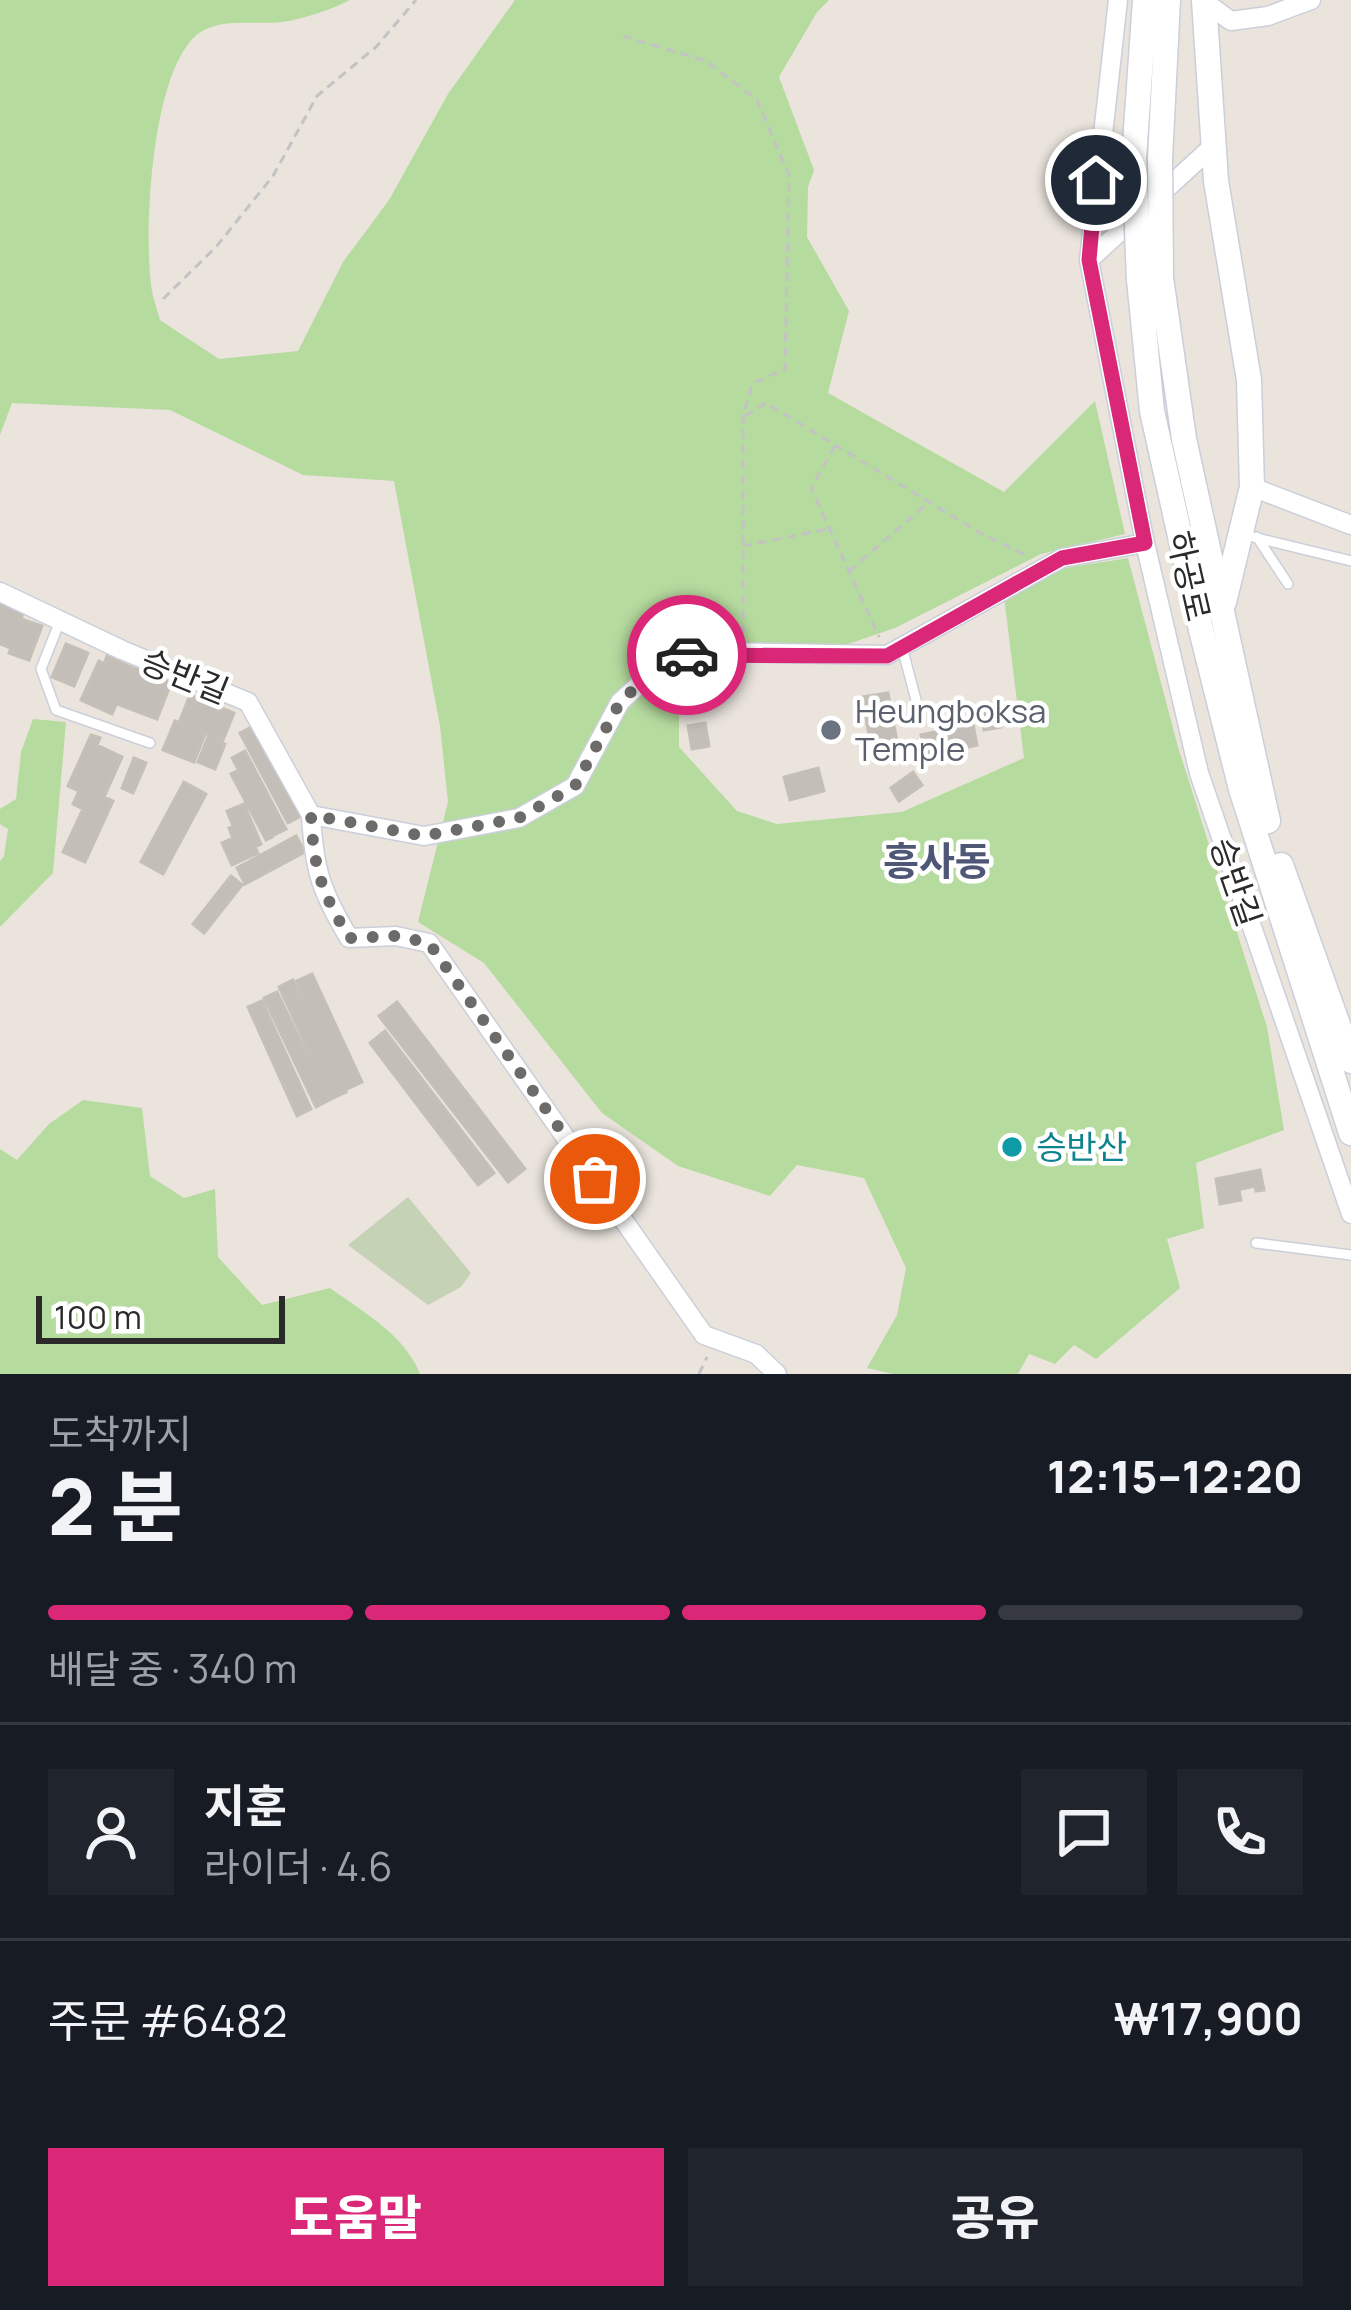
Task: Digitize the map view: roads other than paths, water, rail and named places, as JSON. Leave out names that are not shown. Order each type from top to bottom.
[{"type":"street","name":"승반길","points":[[1118,0],[1089,260],[1145,543],[1199,773],[1351,1214]]},
{"type":"street","name":"하공로","points":[[1144,0],[1152,411],[1241,789],[1351,1133]]},
{"type":"street","name":"하공로","points":[[1147,158],[1168,0]]},
{"type":"street","points":[[1204,1],[1231,21],[1268,16],[1312,0]]},
{"type":"street","points":[[1204,1],[1216,182],[1250,380],[1249,535],[1222,610]]},
{"type":"street","points":[[1089,260],[1214,145]]},
{"type":"street","name":"하공로","points":[[1150,278],[1262,801],[1351,1061]]},
{"type":"street","points":[[1252,487],[1351,525]]},
{"type":"street","points":[[777,1374],[755,1354],[704,1335],[429,943],[396,936],[349,938],[323,894],[314,860],[311,815],[424,836],[519,818],[575,786],[620,702],[670,656],[895,651],[1062,558],[1145,543]]},
{"type":"street","name":"승반길","points":[[0,592],[248,701],[311,815]]},
{"type":"lane","points":[[1249,535],[1351,561]]},
{"type":"lane","points":[[1249,535],[1288,584]]},
{"type":"lane","points":[[60,621],[41,669],[56,710],[150,743]]},
{"type":"lane","points":[[895,651],[916,700]]},
{"type":"lane","points":[[1256,1244],[1351,1255]]},
{"type":"place","name":"Heungboksa Temple","points":[[831,730]]},
{"type":"place","name":"승반산","points":[[1012,1147]]},
{"type":"district","name":"흥사동","points":[[937,861]]}]
